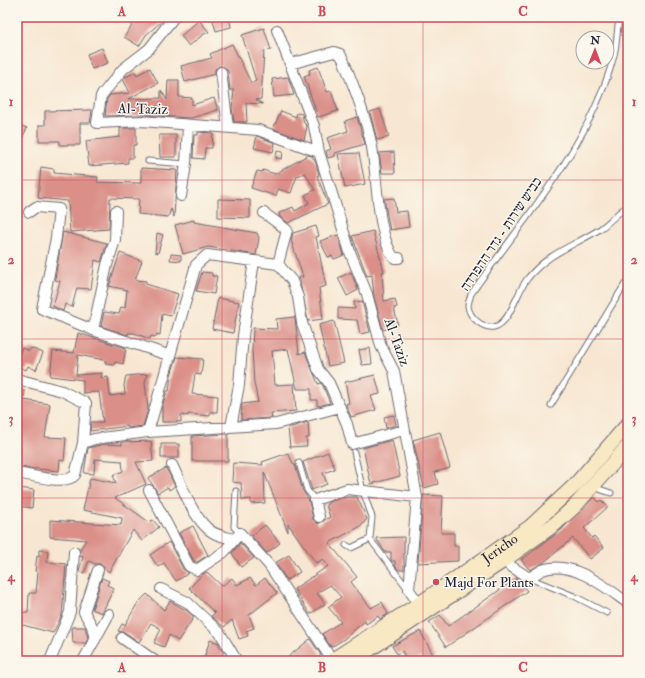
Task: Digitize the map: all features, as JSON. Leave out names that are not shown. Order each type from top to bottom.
[{"type":"main road","name":"Jericho","points":[[352,661],[530,527],[560,500],[581,478],[628,424]]},
{"type":"main road","name":"Jericho","points":[[332,660],[503,561],[555,524],[593,486],[628,446]]},
{"type":"street","name":"Al-Taziz","points":[[174,17],[149,49],[123,69],[102,96],[97,123],[142,121],[258,130],[319,152]]},
{"type":"street","name":"Al-Taziz","points":[[277,30],[314,126],[319,152],[350,252],[367,294],[381,346],[394,371],[417,497],[409,590]]},
{"type":"street","points":[[290,64],[334,52],[340,54],[343,59],[371,146],[383,229],[389,252],[394,258],[399,258]]},
{"type":"street","points":[[221,72],[228,127]]},
{"type":"street","points":[[180,196],[186,164],[188,125]]},
{"type":"street","points":[[29,212],[36,207],[59,209],[56,238],[42,309],[93,330],[171,356]]},
{"type":"street","points":[[93,330],[106,265],[115,240],[116,212]]},
{"type":"street","points":[[264,213],[287,230],[278,264]]},
{"type":"street","points":[[148,432],[196,265],[207,255],[278,264],[292,281],[298,297],[302,323],[318,369],[328,383],[348,424],[352,444],[404,430]]},
{"type":"street","points":[[231,427],[239,385],[243,336],[254,261]]},
{"type":"street","points":[[17,379],[62,391],[86,404],[83,443],[75,474],[72,478],[68,480],[55,479],[17,473]]},
{"type":"street","points":[[83,443],[94,439],[148,432],[276,424],[340,407]]},
{"type":"street","points":[[172,465],[191,505],[206,528],[220,536],[237,536],[269,565],[332,660]]},
{"type":"street","points":[[319,517],[315,500],[347,489],[417,497]]},
{"type":"street","points":[[149,490],[189,566],[197,570],[224,552],[237,536]]},
{"type":"street","points":[[50,661],[70,612],[74,552]]},
{"type":"street","points":[[503,561],[529,578],[542,570],[554,568],[565,569],[586,575],[628,603]]},
{"type":"street","points":[[95,640],[92,626],[84,612],[98,570]]},
{"type":"street","points":[[161,590],[187,602],[215,628],[220,633],[237,661]]},
{"type":"street","points":[[409,590],[423,608]]},
{"type":"street","points":[[83,661],[109,614]]},
{"type":"street","points":[[122,638],[155,661]]},
{"type":"lane","name":"כביש שירות - גדר ההפרדה","points":[[619,17],[614,58],[598,103],[571,154],[529,216],[471,294],[468,307],[474,318],[483,326],[494,327],[505,321],[526,280],[539,265],[565,247],[600,228],[628,206]]},
{"type":"lane","points":[[148,161],[186,164]]},
{"type":"lane","points":[[551,405],[628,279]]},
{"type":"lane","points":[[354,452],[363,491],[372,517],[370,539],[409,590]]},
{"type":"lane","points":[[299,463],[307,490],[315,500]]},
{"type":"lane","points":[[581,478],[593,486],[611,493]]},
{"type":"lane","points":[[236,492],[234,527],[237,536]]},
{"type":"lane","points":[[346,545],[352,548],[370,539]]},
{"type":"lane","points":[[529,578],[574,596],[607,613]]},
{"type":"building","points":[[138,17],[159,17],[162,21],[146,35],[139,46],[124,37]]},
{"type":"building","points":[[212,17],[229,17],[231,27],[216,31]]},
{"type":"building","points":[[199,20],[209,32],[204,34],[189,46],[181,36]]},
{"type":"building","points":[[264,28],[271,50],[264,51],[261,99],[256,100],[263,104],[246,103],[247,122],[234,122],[232,108],[234,90],[230,90],[228,71],[226,68],[220,66],[215,69],[215,74],[185,82],[181,66],[212,58],[210,54],[232,44],[251,83],[256,81],[242,35]]},
{"type":"building","points":[[102,48],[108,63],[92,69],[87,54]]},
{"type":"building","points":[[318,67],[327,92],[331,91],[338,111],[318,117],[304,76],[310,74],[309,70]]},
{"type":"building","points":[[150,68],[158,83],[128,99],[161,98],[161,90],[167,100],[168,80],[179,80],[179,97],[192,98],[192,105],[214,98],[218,110],[191,118],[141,115],[105,116],[107,99],[110,95],[130,93],[123,79],[136,72],[137,75]]},
{"type":"building","points":[[288,77],[294,95],[274,97],[272,79]]},
{"type":"building","points":[[380,109],[389,137],[377,140],[370,112]]},
{"type":"building","points":[[92,110],[90,123],[80,123],[80,145],[60,145],[60,141],[39,141],[39,125],[45,125],[45,111]]},
{"type":"building","points":[[281,111],[296,117],[297,113],[302,114],[304,123],[307,126],[304,140],[273,129]]},
{"type":"building","points":[[357,117],[365,144],[335,153],[335,156],[328,158],[326,151],[331,149],[327,138],[348,131],[345,121]]},
{"type":"building","points":[[17,124],[27,128],[17,149]]},
{"type":"building","points":[[120,128],[136,128],[136,145],[133,145],[133,158],[128,158],[128,163],[89,166],[86,141],[120,137]]},
{"type":"building","points":[[198,132],[213,133],[212,148],[205,148],[204,159],[193,158],[194,135],[198,135]]},
{"type":"building","points":[[159,135],[176,135],[176,157],[160,157]]},
{"type":"building","points":[[257,136],[275,143],[273,152],[254,148]]},
{"type":"building","points":[[277,151],[283,152],[282,159],[276,158]]},
{"type":"building","points":[[394,152],[395,173],[382,173],[379,153]]},
{"type":"building","points":[[359,153],[365,184],[345,188],[338,154]]},
{"type":"building","points":[[308,155],[312,156],[316,163],[319,175],[317,176],[328,204],[288,223],[280,217],[279,213],[293,207],[295,211],[309,203],[305,195],[315,190],[305,173],[297,176],[291,193],[278,189],[276,196],[251,188],[257,171],[262,172],[263,170],[275,174]]},
{"type":"building","points":[[41,167],[54,169],[54,173],[98,177],[97,182],[141,183],[141,168],[177,170],[174,217],[171,209],[168,217],[138,214],[139,199],[110,198],[109,229],[70,232],[68,201],[38,198]]},
{"type":"building","points":[[394,198],[396,212],[407,211],[409,227],[390,230],[384,199]]},
{"type":"building","points":[[218,199],[250,200],[250,218],[218,217]]},
{"type":"building","points":[[194,220],[194,222],[257,233],[259,238],[256,255],[208,247],[183,254],[175,225]]},
{"type":"building","points":[[316,226],[319,236],[316,237],[326,286],[319,288],[323,319],[308,321],[299,277],[303,277],[291,240],[293,233]]},
{"type":"building","points":[[373,231],[384,272],[382,272],[384,301],[395,299],[397,307],[394,308],[398,325],[383,330],[374,297],[372,275],[367,276],[352,236]]},
{"type":"building","points":[[63,232],[107,243],[101,262],[95,260],[91,289],[77,288],[72,307],[65,304],[63,311],[53,306],[60,281],[55,280],[55,278]]},
{"type":"building","points":[[157,233],[163,235],[158,253],[155,252]]},
{"type":"building","points":[[338,235],[344,255],[334,259],[332,256],[328,257],[320,241]]},
{"type":"building","points":[[120,253],[142,261],[135,280],[146,281],[146,284],[178,294],[171,316],[162,314],[160,335],[157,334],[156,337],[151,336],[150,339],[134,333],[128,333],[128,335],[101,326],[104,312],[119,314],[121,307],[125,308],[127,290],[109,286]]},
{"type":"building","points":[[171,254],[181,255],[181,261],[170,260]]},
{"type":"building","points":[[202,272],[212,273],[212,276],[217,276],[214,294],[196,291]]},
{"type":"building","points":[[351,272],[358,290],[347,296],[338,278]]},
{"type":"building","points":[[218,298],[239,302],[233,333],[212,329]]},
{"type":"building","points":[[362,301],[370,332],[360,334],[357,320],[338,319],[338,308],[355,309],[354,302]]},
{"type":"building","points":[[295,317],[299,354],[305,352],[318,384],[321,383],[323,386],[330,403],[317,406],[317,400],[311,400],[311,389],[297,389],[288,349],[272,351],[275,385],[294,384],[296,411],[271,413],[272,418],[241,420],[242,404],[258,402],[254,383],[252,351],[253,328],[277,329],[276,319]]},
{"type":"building","points":[[334,321],[344,363],[328,366],[319,325]]},
{"type":"building","points":[[78,333],[126,348],[123,364],[115,362],[114,365],[105,364],[106,361],[78,355],[76,375],[102,373],[101,378],[108,377],[110,396],[125,394],[124,385],[126,376],[147,374],[145,383],[148,409],[143,426],[128,428],[128,426],[90,431],[91,422],[103,422],[99,392],[83,393],[83,380],[50,376],[53,351],[74,353]]},
{"type":"building","points":[[22,348],[29,351],[31,348],[43,353],[36,370],[28,366],[26,370],[17,366],[17,360]]},
{"type":"building","points":[[370,348],[372,364],[362,365],[359,350]]},
{"type":"building","points":[[177,357],[203,359],[201,375],[195,374],[192,394],[218,396],[217,412],[210,412],[210,416],[188,414],[188,416],[181,415],[181,422],[162,422],[162,407],[167,391],[169,391],[171,375]]},
{"type":"building","points":[[375,375],[380,394],[371,396],[376,410],[351,417],[346,404],[349,403],[345,382]]},
{"type":"building","points":[[17,390],[25,391],[24,400],[50,404],[45,437],[66,438],[64,461],[60,460],[59,471],[17,467]]},
{"type":"building","points":[[394,415],[396,425],[386,428],[384,417]]},
{"type":"building","points":[[308,422],[309,438],[306,438],[307,446],[290,447],[288,428]]},
{"type":"building","points":[[440,432],[450,468],[435,472],[438,484],[424,488],[413,440]]},
{"type":"building","points":[[228,434],[228,461],[192,461],[192,436]]},
{"type":"building","points":[[392,440],[400,476],[371,484],[363,448]]},
{"type":"building","points":[[151,441],[153,461],[136,462],[146,484],[115,498],[149,522],[153,520],[159,527],[142,541],[133,530],[109,572],[100,564],[95,564],[89,561],[84,573],[79,571],[83,557],[80,556],[80,549],[86,540],[50,537],[50,520],[121,525],[122,518],[83,510],[90,478],[116,483],[113,475],[123,471],[122,461],[95,459],[94,474],[84,473],[88,448],[104,444],[122,445],[122,442]]},
{"type":"building","points":[[161,444],[179,444],[179,458],[161,458]]},
{"type":"building","points":[[328,452],[335,469],[323,473],[327,484],[312,490],[303,462]]},
{"type":"building","points":[[288,453],[295,465],[303,491],[309,501],[313,519],[318,524],[330,517],[326,505],[329,502],[345,497],[357,497],[367,519],[361,526],[329,543],[357,577],[351,582],[371,608],[382,602],[388,614],[380,619],[378,616],[366,624],[365,621],[344,639],[331,647],[322,634],[341,622],[328,607],[341,597],[330,585],[317,593],[325,604],[310,614],[294,589],[328,566],[323,559],[316,563],[288,524],[288,532],[264,472],[265,503],[251,504],[251,499],[242,500],[241,483],[232,482],[233,463],[263,465],[262,462]]},
{"type":"building","points":[[166,468],[175,486],[169,490],[168,487],[158,493],[148,478]]},
{"type":"building","points":[[18,488],[34,490],[32,508],[17,506]]},
{"type":"building","points":[[423,495],[443,496],[441,533],[454,533],[454,546],[458,546],[458,561],[418,563]]},
{"type":"building","points":[[594,497],[599,502],[601,500],[608,507],[584,528],[592,538],[594,536],[604,548],[590,559],[573,538],[543,563],[530,570],[521,560],[561,530]]},
{"type":"building","points":[[265,525],[280,543],[267,553],[251,536]]},
{"type":"building","points":[[193,526],[208,555],[197,562],[194,561],[179,533]]},
{"type":"building","points":[[404,537],[404,570],[399,570],[395,566],[395,561],[391,561],[391,552],[385,552],[376,538]]},
{"type":"building","points":[[169,542],[183,569],[189,573],[176,581],[164,563],[158,567],[150,555]]},
{"type":"building","points":[[240,543],[254,558],[241,567],[232,553]]},
{"type":"building","points":[[39,550],[48,551],[47,562],[66,564],[62,615],[53,633],[19,624],[22,612],[28,613],[29,593],[36,593],[38,572],[35,571],[37,556],[39,557]]},
{"type":"building","points":[[289,555],[300,572],[287,580],[275,563]]},
{"type":"building","points":[[207,572],[222,586],[232,578],[237,585],[250,578],[256,585],[265,578],[277,593],[249,615],[254,628],[246,631],[248,636],[239,639],[232,620],[224,627],[211,616],[215,613],[189,588]]},
{"type":"building","points":[[102,578],[109,581],[107,585],[114,588],[102,613],[92,609]]},
{"type":"building","points":[[517,578],[527,591],[446,647],[429,622],[440,615],[448,626]]},
{"type":"building","points":[[147,594],[164,610],[170,601],[186,610],[194,617],[178,641],[169,635],[164,647],[154,643],[161,629],[151,623],[139,642],[126,633],[118,631],[122,624],[125,625],[137,604]]},
{"type":"building","points":[[72,627],[85,627],[88,638],[86,643],[73,643]]},
{"type":"building","points":[[420,631],[435,658],[430,661],[422,661],[420,657],[413,661],[407,661],[402,651],[397,654],[392,646]]},
{"type":"building","points":[[310,639],[321,655],[314,661],[291,661],[288,657]]},
{"type":"building","points":[[210,640],[219,643],[219,647],[224,652],[219,661],[203,661]]},
{"type":"place","name":"Majd For Plants","points":[[436,582]]}]
